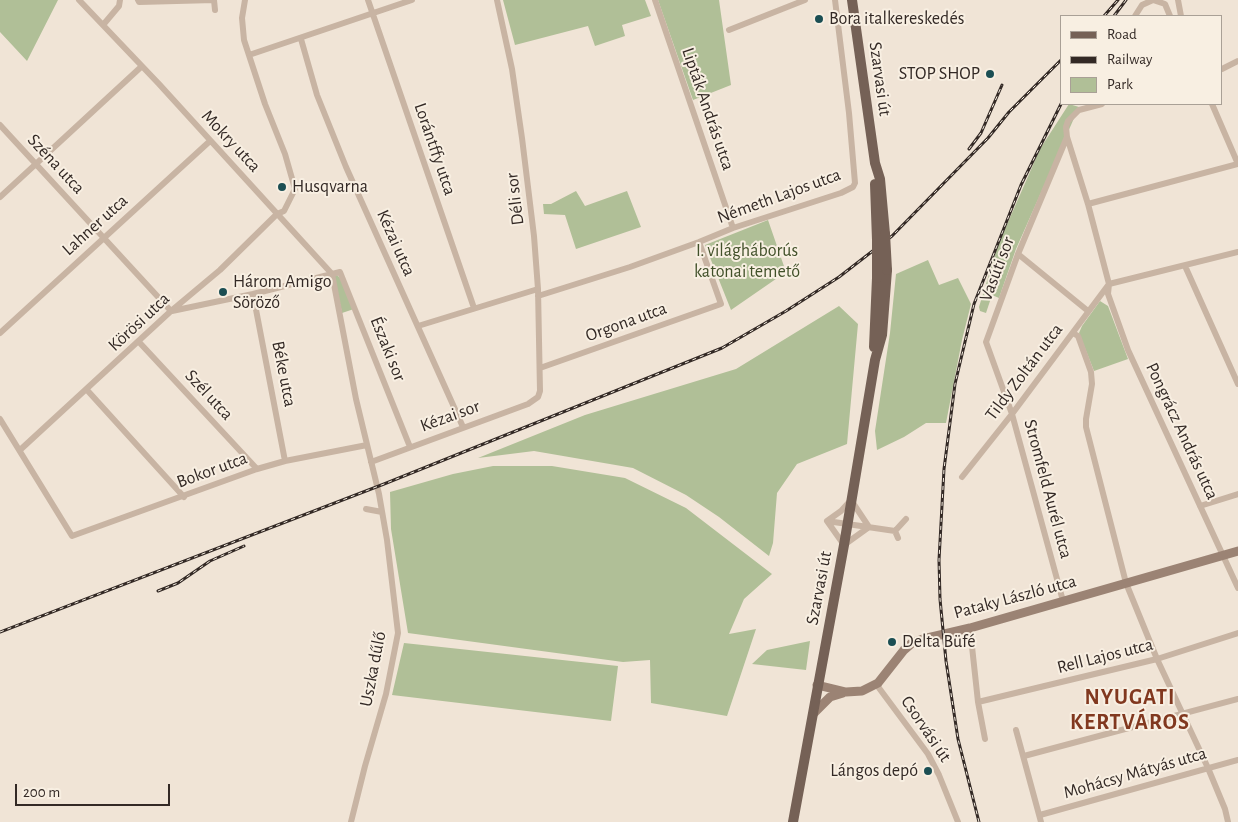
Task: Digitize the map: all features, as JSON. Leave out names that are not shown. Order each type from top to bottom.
[{"type":"main road","name":"Szarvasi út","points":[[852,0],[875,163],[880,179],[881,237],[877,278],[875,360]]},
{"type":"main road","name":"Szarvasi út","points":[[793,822],[844,544],[875,360],[882,335],[886,270],[881,237]]},
{"type":"street","name":"Mokry utca","points":[[80,0],[332,274]]},
{"type":"street","points":[[103,25],[119,6],[120,0]]},
{"type":"street","points":[[138,0],[140,2],[214,0],[215,10]]},
{"type":"street","points":[[244,0],[242,28],[249,55],[264,104],[285,154],[295,189],[284,211],[277,214]]},
{"type":"street","name":"Lorántffy utca","points":[[368,0],[474,308]]},
{"type":"street","points":[[249,55],[412,0]]},
{"type":"street","name":"Déli sor","points":[[497,0],[506,34],[522,138],[534,236],[538,289],[540,368],[540,391],[538,397]]},
{"type":"street","name":"Lipták András utca","points":[[655,0],[733,228]]},
{"type":"street","points":[[729,30],[805,0]]},
{"type":"street","name":"Németh Lajos utca","points":[[538,296],[699,242],[733,228],[841,193],[853,187],[855,182],[849,113],[835,0]]},
{"type":"street","points":[[1136,15],[1142,5],[1153,0],[1165,4],[1170,15]]},
{"type":"street","points":[[1178,0],[1181,15]]},
{"type":"street","name":"Kézai utca","points":[[301,39],[317,95],[342,159],[462,427]]},
{"type":"street","points":[[1223,68],[1238,61]]},
{"type":"street","points":[[0,196],[142,67]]},
{"type":"street","points":[[1080,107],[1095,105]]},
{"type":"street","points":[[1088,204],[1238,164],[1212,105]]},
{"type":"street","name":"Vasúti sor","points":[[1012,414],[986,342],[1018,254],[1067,137],[1066,127],[1068,121],[1080,107]]},
{"type":"street","name":"Széna utca","points":[[0,125],[171,311]]},
{"type":"street","name":"Pongrácz András utca","points":[[1067,137],[1088,204],[1109,284],[1108,294],[1128,350],[1238,588]]},
{"type":"street","name":"Lahner utca","points":[[0,333],[210,141]]},
{"type":"street","name":"Körösi utca","points":[[20,450],[171,311],[220,270],[277,214]]},
{"type":"street","name":"Orgona utca","points":[[540,368],[721,304],[699,242]]},
{"type":"street","points":[[1109,284],[1238,252]]},
{"type":"street","points":[[1018,254],[1088,311]]},
{"type":"street","points":[[1185,266],[1238,384]]},
{"type":"street","name":"Északi sor","points":[[332,274],[340,272],[410,447]]},
{"type":"street","points":[[171,311],[253,294],[332,274],[356,399],[371,462]]},
{"type":"street","name":"Tildy Zoltán utca","points":[[962,477],[1012,414],[1109,284]]},
{"type":"street","points":[[418,326],[538,289]]},
{"type":"street","name":"Béke utca","points":[[253,294],[285,461]]},
{"type":"street","points":[[1073,333],[1078,336],[1091,372],[1092,384],[1086,428],[1126,584],[1157,659],[1208,768],[1225,809],[1228,822]]},
{"type":"street","name":"Szél utca","points":[[139,342],[257,469]]},
{"type":"street","points":[[87,390],[184,496]]},
{"type":"street","name":"Kézai sor","points":[[371,462],[528,404],[538,397]]},
{"type":"street","name":"Stromfeld Aurél utca","points":[[1012,414],[1063,602]]},
{"type":"street","points":[[0,419],[20,450]]},
{"type":"street","name":"Bokor utca","points":[[20,450],[72,536],[257,469],[285,461],[367,445]]},
{"type":"street","name":"Uszka dűlő","points":[[352,822],[365,766],[386,694],[398,633],[382,512],[371,462]]},
{"type":"street","points":[[1200,506],[1238,494]]},
{"type":"street","points":[[825,520],[841,511],[851,500],[869,527]]},
{"type":"street","points":[[366,509],[382,512]]},
{"type":"street","points":[[825,520],[869,527],[896,534],[906,519]]},
{"type":"street","points":[[825,520],[844,544],[869,527]]},
{"type":"street","name":"Pataky László utca","points":[[878,683],[904,650],[912,643],[923,638],[970,628],[1238,551]]},
{"type":"street","points":[[970,628],[978,702],[985,739]]},
{"type":"street","name":"Rell Lajos utca","points":[[978,702],[1157,659],[1238,633]]},
{"type":"street","points":[[813,714],[830,697],[862,690],[878,683]]},
{"type":"street","name":"Csorvási út","points":[[878,683],[879,688],[931,759],[958,822]]},
{"type":"street","points":[[817,685],[846,692]]},
{"type":"street","points":[[1024,756],[1238,699]]},
{"type":"street","points":[[1016,730],[1040,819]]},
{"type":"street","name":"Mohácsy Mátyás utca","points":[[1040,819],[1238,760]]},
{"type":"green space","points":[[0,0],[58,0],[27,61],[0,32]]},
{"type":"green space","points":[[503,0],[645,0],[651,16],[622,25],[625,36],[595,46],[588,26],[515,45]]},
{"type":"green space","points":[[658,0],[719,0],[731,85],[693,100]]},
{"type":"green space","points":[[1068,105],[1079,107],[1016,249],[999,298],[992,295],[986,313],[980,311],[979,307],[998,245],[1040,149]]},
{"type":"green space","points":[[576,191],[585,206],[627,191],[641,227],[576,249],[565,215],[544,214],[543,204],[551,204]]},
{"type":"green space","name":"I. világháborús katonai temető","points":[[768,220],[786,272],[731,310],[705,245]]},
{"type":"green space","points":[[928,260],[939,285],[958,278],[971,304],[946,423],[926,423],[904,437],[877,450],[875,431],[890,333],[896,274]]},
{"type":"green space","points":[[336,274],[340,278],[354,309],[342,313],[334,275]]},
{"type":"green space","points":[[1100,301],[1108,306],[1128,359],[1094,371],[1079,333]]},
{"type":"green space","points":[[839,306],[858,324],[847,444],[797,464],[777,493],[773,543],[769,556],[719,517],[686,495],[633,468],[534,451],[478,458],[585,415],[736,369]]},
{"type":"green space","points":[[493,466],[552,466],[625,478],[686,508],[772,574],[744,599],[729,634],[756,629],[727,716],[651,703],[650,660],[623,662],[408,633],[391,529],[390,492],[453,474]]},
{"type":"green space","points":[[810,641],[806,670],[752,664],[767,650]]},
{"type":"green space","points":[[404,643],[618,666],[611,721],[392,695]]},
{"type":"railway","points":[[1105,15],[1118,0]]},
{"type":"railway","points":[[1115,15],[1126,0]]},
{"type":"railway","points":[[0,632],[384,484],[722,348],[786,311],[839,277],[892,236],[1060,61]]},
{"type":"railway","points":[[969,149],[981,133],[1002,85]]},
{"type":"railway","points":[[979,822],[958,739],[946,661],[940,599],[939,560],[944,469],[955,384],[974,304],[1021,185],[1061,105]]},
{"type":"railway","points":[[158,591],[178,583],[210,561],[244,546]]},
{"type":"place","name":"Bora italkereskedés","points":[[819,19]]},
{"type":"place","name":"STOP SHOP","points":[[990,74]]},
{"type":"place","name":"Husqvarna","points":[[282,187]]},
{"type":"place","name":"Három Amigo Söröző","points":[[223,292]]},
{"type":"place","name":"Delta Büfé","points":[[892,642]]},
{"type":"place","name":"Lángos depó","points":[[928,771]]},
{"type":"district","name":"NYUGATI KERTVÁROS","points":[[1130,710]]}]
